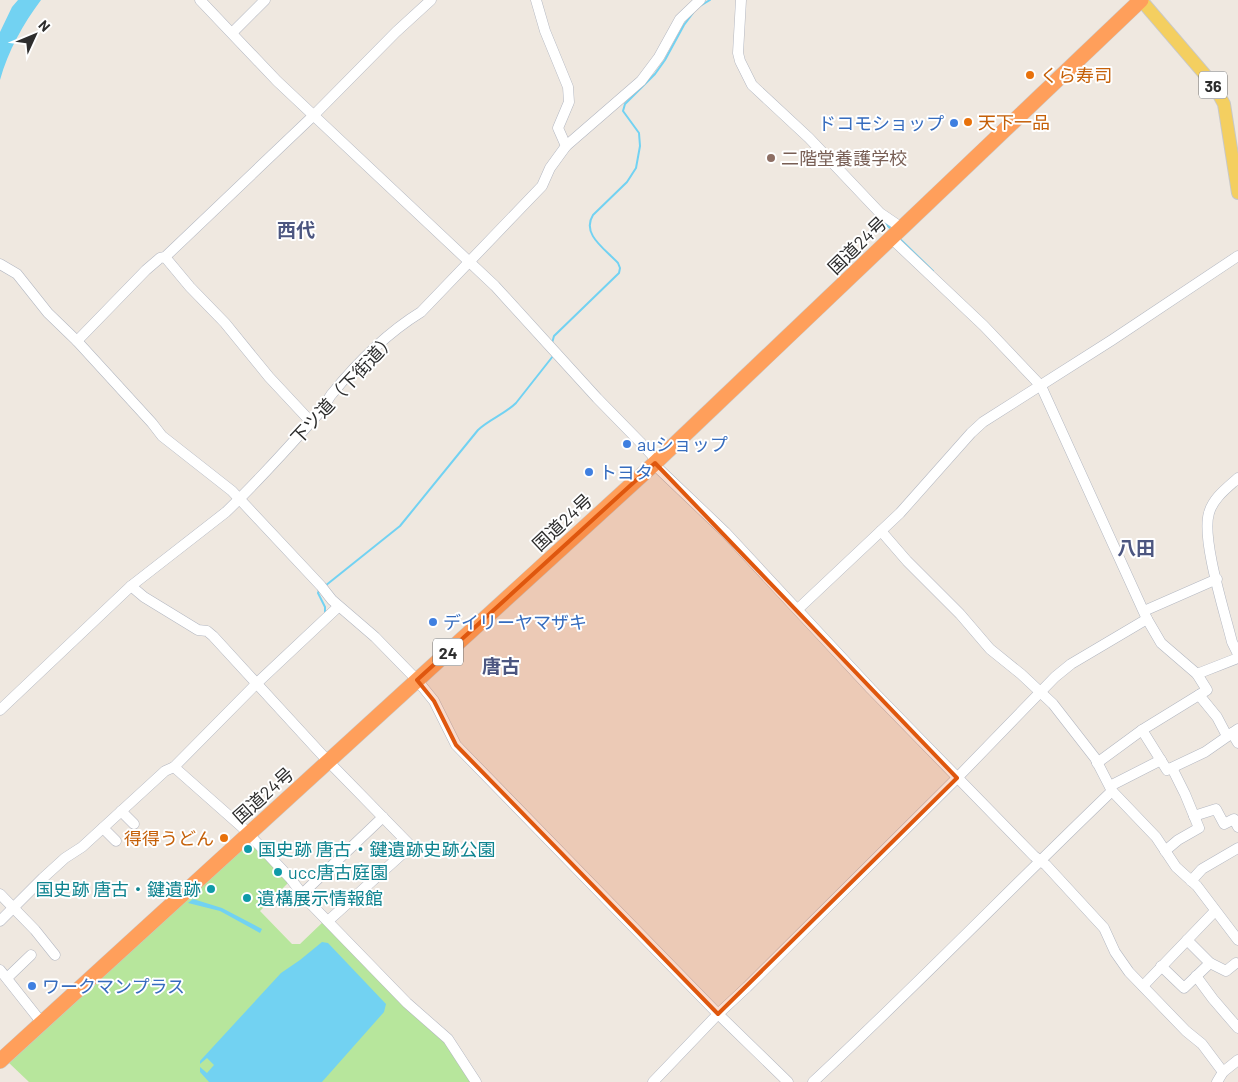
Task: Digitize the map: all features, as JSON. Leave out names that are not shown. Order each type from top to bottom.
[{"type":"highway","name":"国道24号","points":[[1,1059],[655,463],[1141,0]]},
{"type":"main road","name":"36","points":[[1141,0],[1213,84],[1224,104],[1238,193]]},
{"type":"street","points":[[200,0],[313,116],[495,286],[652,455],[655,463],[664,475],[725,532],[846,663],[1034,856],[1046,865],[1104,928],[1122,963],[1186,1031],[1202,1044],[1223,1072]]},
{"type":"street","points":[[232,33],[265,0]]},
{"type":"street","points":[[77,341],[146,270],[160,258],[165,257],[431,0]]},
{"type":"street","points":[[536,0],[545,31],[568,87],[569,102],[558,128],[566,146]]},
{"type":"street","name":"下ツ道（下街道）","points":[[0,710],[131,586],[226,512],[282,456],[366,357],[405,321],[421,312],[542,186],[550,168],[566,146],[641,81],[659,57],[680,19],[700,0]]},
{"type":"street","points":[[741,0],[738,53],[752,85],[806,134],[1041,386],[1145,615],[1161,643],[1197,674],[1207,690],[1142,730],[1097,763]]},
{"type":"street","points":[[798,609],[910,503],[976,427],[1238,256]]},
{"type":"street","points":[[165,257],[311,422]]},
{"type":"street","points":[[0,264],[18,274],[48,313],[77,341],[162,436],[232,491],[338,606],[375,637],[417,680],[434,701],[456,745],[718,1014],[788,1082]]},
{"type":"street","points":[[1238,478],[1213,503],[1209,512],[1206,533],[1232,642],[1238,654]]},
{"type":"street","points":[[881,531],[907,561],[960,614],[990,649],[1041,691],[1060,712],[1097,763],[1111,788],[1146,826],[1176,867],[1191,880],[1238,940]]},
{"type":"street","points":[[653,1082],[718,1014],[957,778],[1059,673],[1145,615],[1216,579]]},
{"type":"street","points":[[131,586],[144,597],[198,630],[207,631],[411,846],[328,922]]},
{"type":"street","points":[[0,920],[65,858],[82,847],[165,771],[174,767],[256,681],[338,606]]},
{"type":"street","points":[[1197,674],[1238,658]]},
{"type":"street","points":[[1199,695],[1216,717],[1232,733],[1238,743]]},
{"type":"street","points":[[1142,730],[1167,770],[1205,752],[1232,733]]},
{"type":"street","points":[[813,1082],[866,1032],[1111,788],[1161,760]]},
{"type":"street","points":[[174,767],[248,834],[328,922],[418,1014],[448,1039],[476,1082]]},
{"type":"street","points":[[1165,851],[1199,828],[1172,768]]},
{"type":"street","points":[[1194,816],[1216,809],[1224,824],[1234,819],[1238,827]]},
{"type":"street","points":[[121,811],[134,824]]},
{"type":"street","points":[[302,894],[383,817]]},
{"type":"street","points":[[103,828],[116,841]]},
{"type":"street","points":[[1191,880],[1202,869],[1238,848]]},
{"type":"street","points":[[0,894],[14,906],[56,955]]},
{"type":"street","points":[[1142,986],[1215,911]]},
{"type":"street","points":[[1187,940],[1210,963],[1226,971],[1237,964]]},
{"type":"street","points":[[31,955],[3,974],[42,1023]]},
{"type":"street","points":[[1161,966],[1184,988],[1210,963]]},
{"type":"street","points":[[1196,976],[1238,1028]]},
{"type":"street","points":[[1217,1082],[1223,1072],[1238,1060]]},
{"type":"highlighted area","points":[[655,463],[957,778],[718,1014],[456,745],[434,701],[417,680]]},
{"type":"green space","points":[[250,841],[290,881],[260,911],[292,944],[300,944],[324,921],[446,1040],[473,1082],[29,1082],[8,1062]]},
{"type":"water","points":[[18,0],[41,0],[17,38],[0,80],[0,32],[12,7]]},
{"type":"water","points":[[193,899],[222,908],[262,929],[260,933],[220,911],[188,903]]},
{"type":"water","points":[[322,942],[328,943],[386,1004],[384,1012],[322,1082],[209,1082],[200,1072],[200,1067],[207,1073],[214,1065],[207,1058],[200,1064],[200,1061],[281,973]]},
{"type":"waterway","points":[[700,6],[710,0]]},
{"type":"waterway","points":[[552,343],[554,336],[619,273],[618,263],[601,247],[592,235],[590,222],[593,215],[627,182],[636,168],[640,146],[639,133],[623,111],[625,104],[655,74],[693,13]]},
{"type":"waterway","points":[[880,218],[891,229]]},
{"type":"waterway","points":[[899,238],[933,271]]},
{"type":"waterway","points":[[325,586],[400,526],[478,430],[516,403],[553,356]]},
{"type":"waterway","points":[[319,590],[318,593],[325,607],[325,614]]},
{"type":"place","name":"くら寿司","points":[[1030,75]]},
{"type":"place","name":"天下一品","points":[[968,122]]},
{"type":"place","name":"ドコモショップ","points":[[954,123]]},
{"type":"place","name":"二階堂養護学校","points":[[771,158]]},
{"type":"place","name":"auショップ","points":[[627,444]]},
{"type":"place","name":"トヨタ","points":[[589,472]]},
{"type":"place","name":"デイリーヤマザキ","points":[[433,622]]},
{"type":"place","name":"得得うどん","points":[[224,838]]},
{"type":"place","name":"国史跡 唐古・鍵遺跡史跡公園","points":[[248,849]]},
{"type":"place","name":"ucc唐古庭園","points":[[278,872]]},
{"type":"place","name":"国史跡 唐古・鍵遺跡","points":[[211,889]]},
{"type":"place","name":"遺構展示情報館","points":[[247,898]]},
{"type":"place","name":"ワークマンプラス","points":[[32,986]]},
{"type":"district","name":"西代","points":[[296,229]]},
{"type":"district","name":"八田","points":[[1136,547]]},
{"type":"district","name":"唐古","points":[[501,665]]}]
